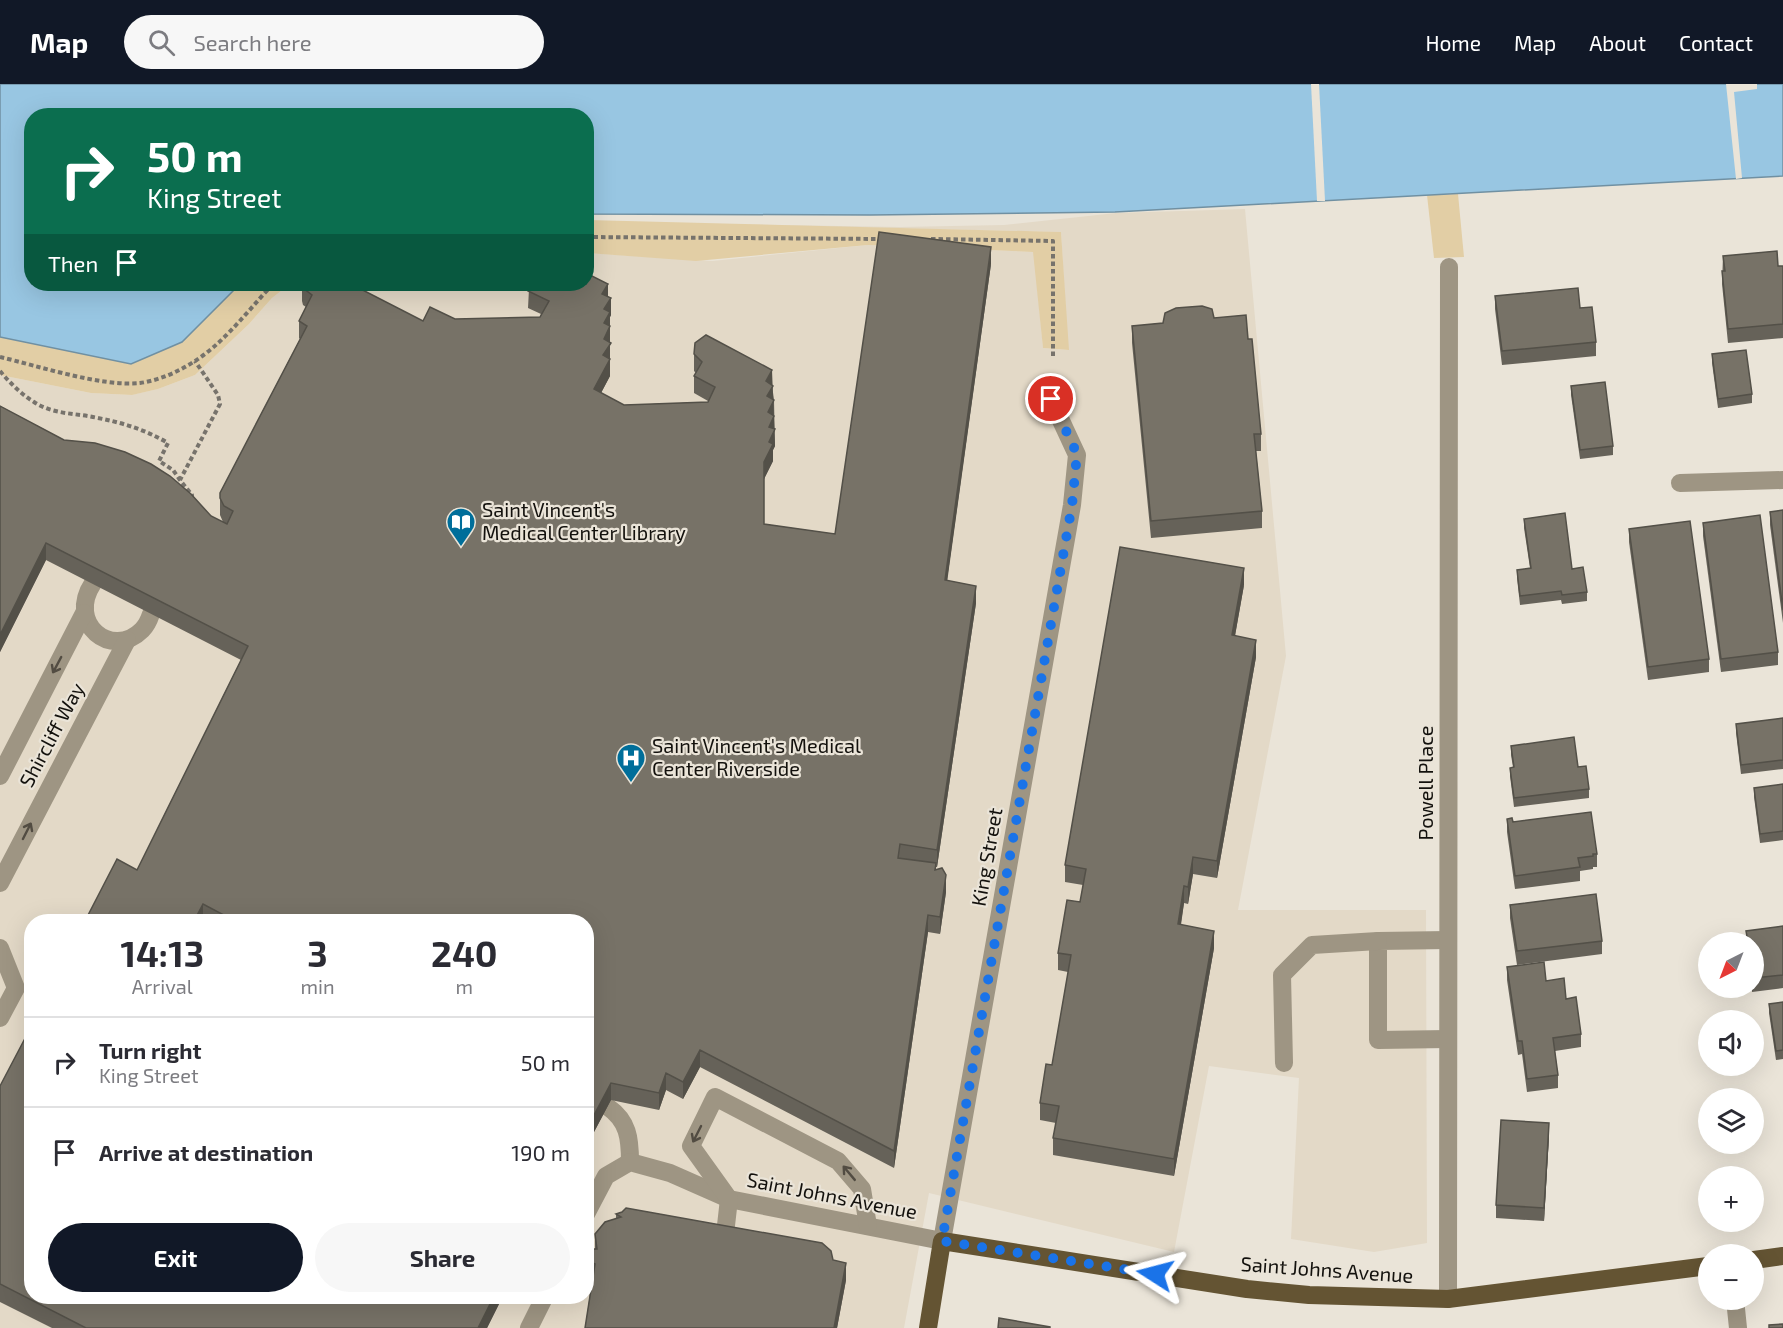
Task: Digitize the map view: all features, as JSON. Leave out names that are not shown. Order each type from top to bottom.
[{"type":"main road","name":"Saint Johns Avenue","points":[[942,1241],[1247,1289],[1309,1295],[1448,1299],[1698,1267]]},
{"type":"main road","name":"King Street","points":[[928,1328],[942,1241]]},
{"type":"main road","points":[[1764,1259],[1783,1256]]},
{"type":"street","name":"Powell Place","points":[[1448,1299],[1449,267]]},
{"type":"street","name":"King Street","points":[[942,1241],[1072,505],[1077,454],[1051,399]]},
{"type":"street","points":[[1680,483],[1783,480]]},
{"type":"street","name":"Shircliff Way","points":[[0,776],[84,614],[86,593],[93,584]]},
{"type":"street","points":[[84,614],[95,633],[105,639],[127,640]]},
{"type":"street","name":"Shircliff Way","points":[[0,883],[127,640],[144,628],[151,614]]},
{"type":"street","points":[[1284,1063],[1282,975],[1312,945],[1448,940]]},
{"type":"street","points":[[1378,941],[1378,1040],[1448,1039]]},
{"type":"street","points":[[0,948],[16,988],[0,1018]]},
{"type":"street","points":[[724,1243],[729,1199],[691,1146],[715,1097],[838,1161],[862,1189],[868,1226]]},
{"type":"street","points":[[594,1199],[606,1176],[630,1162],[630,1136],[618,1114],[608,1107]]},
{"type":"street","name":"Saint Johns Avenue","points":[[630,1162],[670,1173],[729,1199],[942,1241]]},
{"type":"street","points":[[529,1328],[541,1304]]},
{"type":"street","points":[[1736,1310],[1738,1328]]},
{"type":"path","points":[[594,237],[886,239]]},
{"type":"path","points":[[922,239],[1053,241],[1053,356]]},
{"type":"path","points":[[0,357],[103,381],[139,383],[161,378],[195,361],[217,344],[266,291]]},
{"type":"path","points":[[180,480],[220,404],[218,395],[195,361]]},
{"type":"path","points":[[0,371],[11,384],[35,403],[69,414],[92,416],[149,432],[168,443],[152,470]]},
{"type":"path","points":[[159,461],[173,470],[192,495],[191,503]]},
{"type":"shaded area","points":[[1458,194],[1464,257],[1434,258],[1427,195]]},
{"type":"shaded area","name":"Saint Vincent's Medical Center Riverside","points":[[1245,209],[1286,656],[1238,910],[1426,910],[1427,1243],[1374,1252],[1291,1239],[1299,1078],[1209,1066],[1174,1252],[929,1193],[904,1328],[0,1328],[0,375],[91,393],[131,395],[158,389],[195,375],[281,291],[594,291],[594,253],[712,261],[868,245],[1034,252],[1043,348],[1068,350],[1061,232],[709,224],[900,227],[1004,225],[1116,213]]},
{"type":"shaded area","points":[[594,220],[1061,232],[1069,350],[1043,348],[1033,252],[868,245],[696,261],[594,254]]},
{"type":"shaded area","points":[[233,291],[281,291],[195,375],[158,389],[132,395],[91,393],[0,375],[0,337],[131,364],[182,342]]},
{"type":"water","points":[[0,84],[1783,84],[1783,176],[1115,212],[870,215],[594,214],[594,108],[24,108],[24,291],[233,291],[182,342],[131,364],[0,337]]},
{"type":"pier","points":[[1311,84],[1319,84],[1325,201],[1317,201]]},
{"type":"pier","points":[[1726,84],[1757,84],[1757,89],[1734,92],[1742,178],[1736,179]]},
{"type":"building","points":[[879,232],[991,247],[945,580],[976,586],[937,850],[900,844],[898,858],[936,863],[935,870],[942,868],[946,875],[940,917],[928,915],[894,1151],[700,1050],[683,1082],[666,1073],[659,1093],[611,1083],[594,1115],[594,914],[222,914],[203,904],[198,914],[89,914],[117,859],[137,870],[248,646],[46,543],[0,635],[0,406],[64,440],[95,443],[125,452],[151,464],[191,494],[211,516],[227,524],[233,511],[224,506],[220,493],[307,326],[299,321],[312,295],[307,291],[365,291],[423,321],[430,307],[455,319],[540,317],[549,301],[528,291],[594,291],[594,277],[608,284],[602,294],[611,298],[604,309],[610,312],[604,323],[610,326],[604,339],[611,343],[603,355],[610,359],[594,389],[624,405],[708,402],[715,387],[694,376],[702,362],[694,354],[695,343],[706,335],[772,370],[766,381],[773,386],[767,396],[774,400],[768,412],[774,416],[769,427],[775,429],[769,442],[773,444],[764,462],[764,524],[835,534]]},
{"type":"building","points":[[1777,251],[1778,266],[1783,266],[1783,324],[1728,329],[1722,271],[1725,271],[1723,256]]},
{"type":"building","points":[[1578,288],[1580,308],[1592,307],[1596,342],[1502,351],[1495,296]]},
{"type":"building","points":[[1202,306],[1212,309],[1214,318],[1246,315],[1248,339],[1252,339],[1261,434],[1254,434],[1262,511],[1151,521],[1132,326],[1163,323],[1165,313],[1176,308]]},
{"type":"building","points":[[1746,350],[1752,394],[1718,399],[1712,354]]},
{"type":"building","points":[[1605,382],[1613,446],[1580,450],[1571,386]]},
{"type":"building","points":[[1783,510],[1783,610],[1770,512]]},
{"type":"building","points":[[1565,513],[1572,569],[1583,567],[1587,592],[1562,595],[1561,591],[1520,596],[1517,570],[1531,568],[1524,519]]},
{"type":"building","points":[[1760,515],[1778,652],[1721,659],[1703,523]]},
{"type":"building","points":[[1690,521],[1709,659],[1648,667],[1629,529]]},
{"type":"building","points":[[1120,547],[1244,568],[1232,635],[1256,640],[1217,861],[1193,857],[1188,887],[1184,886],[1178,924],[1214,931],[1174,1159],[1053,1138],[1059,1106],[1040,1103],[1046,1064],[1052,1065],[1071,955],[1058,953],[1067,900],[1080,902],[1086,869],[1065,865]]},
{"type":"building","points":[[1783,718],[1783,760],[1741,765],[1736,724]]},
{"type":"building","points":[[1574,737],[1578,767],[1586,766],[1589,789],[1514,798],[1510,768],[1514,767],[1511,746]]},
{"type":"building","points":[[1783,784],[1783,831],[1760,834],[1754,788]]},
{"type":"building","points":[[1591,812],[1597,854],[1578,858],[1580,867],[1515,876],[1507,819],[1512,818],[1513,822]]},
{"type":"building","points":[[1596,894],[1602,941],[1517,951],[1510,905]]},
{"type":"building","points":[[1783,926],[1783,975],[1764,977],[1764,932],[1746,931]]},
{"type":"building","points":[[1544,962],[1546,981],[1564,978],[1566,999],[1576,997],[1581,1034],[1553,1038],[1558,1075],[1527,1079],[1522,1041],[1518,1041],[1507,967]]},
{"type":"building","points":[[1783,1002],[1783,1050],[1776,1051],[1769,1004]]},
{"type":"building","points":[[24,1040],[24,1296],[0,1284],[0,1086]]},
{"type":"building","points":[[1501,1120],[1549,1123],[1544,1208],[1496,1205]]},
{"type":"building","points":[[626,1208],[822,1243],[831,1251],[833,1260],[846,1263],[834,1328],[585,1328],[589,1304],[594,1304],[594,1249],[597,1249],[595,1234],[605,1222],[621,1217],[616,1214]]},
{"type":"building","points":[[39,1304],[490,1304],[478,1328],[86,1328]]},
{"type":"building","points":[[999,1318],[1050,1327],[1050,1328],[998,1328]]},
{"type":"building","points":[[1783,1324],[1783,1328],[1769,1328],[1769,1325]]},
{"type":"place","name":"Saint Vincent's Medical Center Library","points":[[461,548]]},
{"type":"place","name":"Saint Vincent's Medical Center Riverside","points":[[631,784]]},
{"type":"route","points":[[1051,399],[1077,454],[1072,505],[942,1241],[1155,1274]]}]
